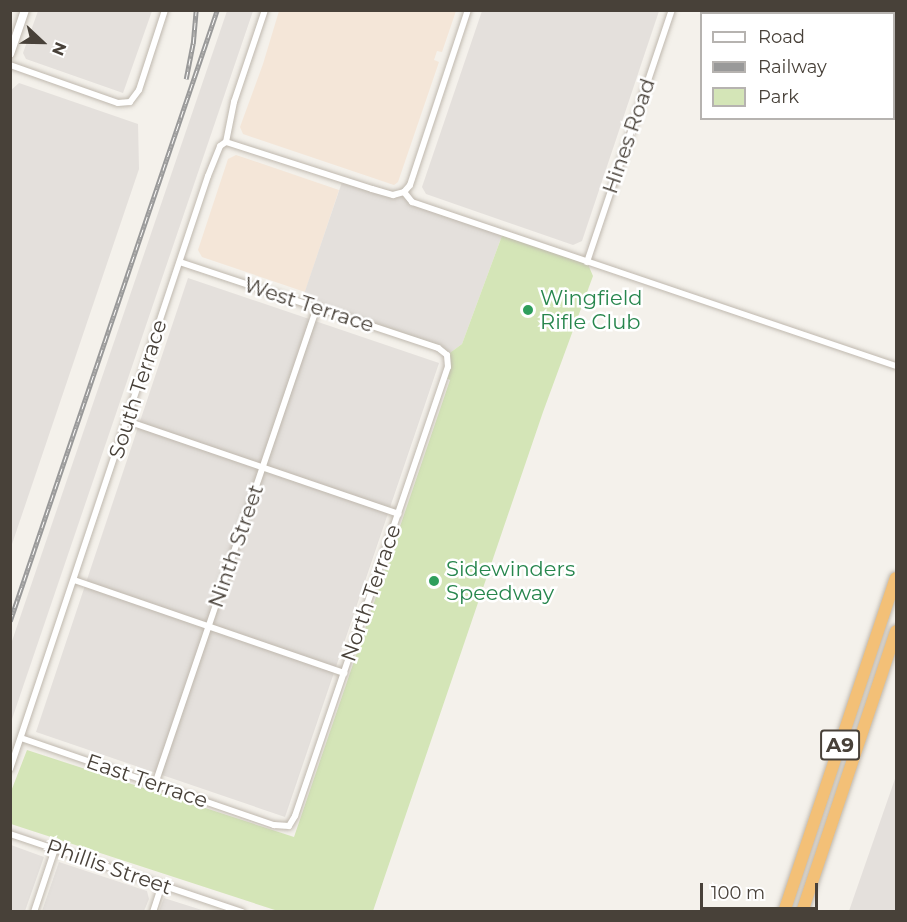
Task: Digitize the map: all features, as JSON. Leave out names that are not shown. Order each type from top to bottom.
[{"type":"highway","name":"A9","points":[[784,912],[897,578]]},
{"type":"highway","name":"A9","points":[[802,912],[897,631]]},
{"type":"street","points":[[10,54],[25,10]]},
{"type":"street","points":[[10,65],[118,103],[130,102],[139,90],[165,10]]},
{"type":"street","name":"South Terrace","points":[[10,769],[216,155],[226,142],[234,102],[265,10]]},
{"type":"street","points":[[226,142],[393,195],[404,192],[411,185],[468,10]]},
{"type":"street","name":"Hines Road","points":[[587,262],[672,10]]},
{"type":"street","points":[[404,192],[412,202],[897,366]]},
{"type":"street","name":"West Terrace","points":[[180,262],[438,348]]},
{"type":"street","name":"Ninth Street","points":[[155,784],[316,308]]},
{"type":"street","name":"North Terrace","points":[[274,825],[284,827],[293,822],[447,367],[447,355],[438,348]]},
{"type":"street","points":[[128,421],[398,514]]},
{"type":"street","points":[[74,580],[344,673]]},
{"type":"street","name":"East Terrace","points":[[21,738],[274,825]]},
{"type":"street","name":"Phillis Street","points":[[10,834],[242,912]]},
{"type":"street","points":[[34,912],[55,849]]},
{"type":"street","points":[[153,912],[162,885]]},
{"type":"shaded area","points":[[38,11],[152,11],[123,93],[26,59],[23,53]]},
{"type":"shaded area","points":[[227,11],[253,11],[11,722],[11,644]]},
{"type":"shaded area","points":[[279,11],[456,11],[442,52],[437,51],[434,60],[439,62],[398,182],[394,185],[243,134],[240,127]]},
{"type":"shaded area","points":[[482,11],[659,11],[582,241],[573,245],[426,194],[422,187]]},
{"type":"shaded area","points":[[19,83],[138,124],[139,169],[11,547],[10,91]]},
{"type":"shaded area","points":[[236,155],[339,190],[305,292],[202,257],[198,250],[228,159]]},
{"type":"shaded area","points":[[343,179],[393,195],[404,192],[413,202],[503,233],[462,344],[447,355],[444,351],[301,303]]},
{"type":"shaded area","points":[[188,278],[439,363],[285,817],[36,732]]},
{"type":"shaded area","points":[[896,776],[896,911],[849,911]]},
{"type":"shaded area","points":[[11,845],[44,857],[25,911],[11,911]]},
{"type":"shaded area","points":[[59,862],[147,891],[149,899],[144,911],[42,911]]},
{"type":"shaded area","points":[[164,898],[205,911],[159,911]]},
{"type":"green space","name":"Sidewinders Speedway","points":[[503,233],[587,262],[593,276],[543,412],[373,911],[278,911],[11,824],[10,794],[27,750],[294,837],[450,380],[444,377],[447,355],[462,344]]},
{"type":"railway","points":[[186,79],[193,44],[196,10]]},
{"type":"railway","points":[[10,621],[217,10]]},
{"type":"place","name":"Wingfield Rifle Club","points":[[528,310]]},
{"type":"place","name":"Sidewinders Speedway","points":[[434,581]]}]
